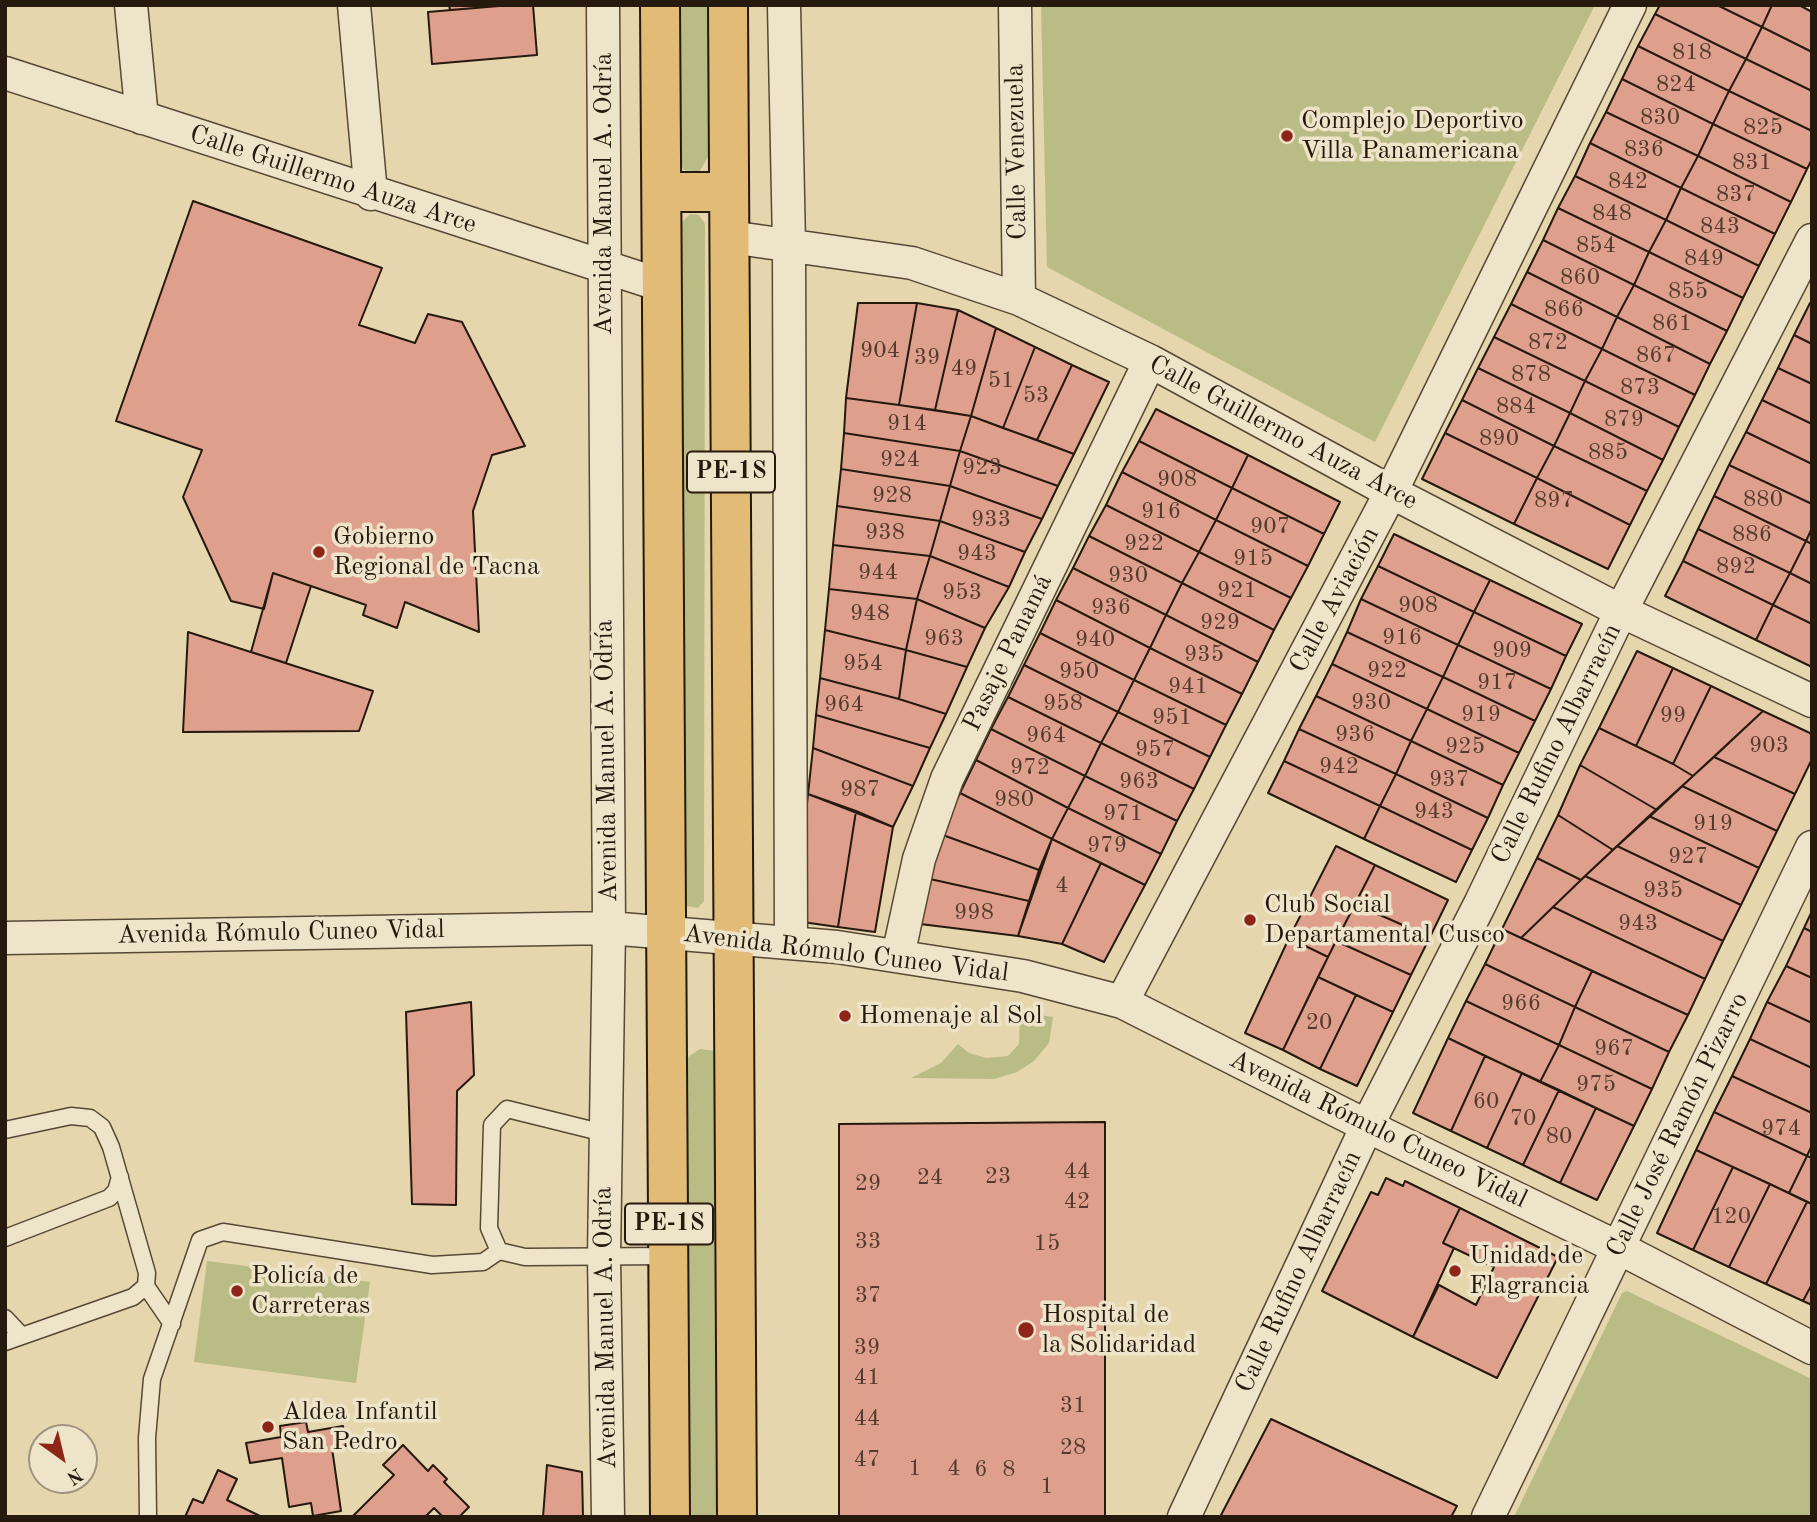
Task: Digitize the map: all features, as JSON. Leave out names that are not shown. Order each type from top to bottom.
[{"type":"highway","name":"PE-1S","points":[[660,5],[670,1517]]},
{"type":"highway","name":"PE-1S","points":[[728,5],[737,1517]]},
{"type":"highway","points":[[662,192],[729,192]]},
{"type":"street","points":[[131,5],[142,118]]},
{"type":"street","points":[[354,5],[371,194]]},
{"type":"street","name":"Avenida Manuel A. Odría","points":[[603,5],[609,928],[604,1257],[608,1517]]},
{"type":"street","points":[[784,5],[789,244],[791,943]]},
{"type":"street","name":"Calle Venezuela","points":[[1015,5],[1019,299]]},
{"type":"street","name":"Calle Aviación","points":[[1122,1002],[1391,492],[1630,5]]},
{"type":"street","name":"Calle Guillermo Auza Arce","points":[[5,74],[371,194],[661,285]]},
{"type":"street","name":"Calle Guillermo Auza Arce","points":[[730,237],[912,263],[1019,299],[1150,361],[1391,492],[1621,611],[1812,701]]},
{"type":"street","name":"Calle Rufino Albarracín","points":[[1184,1517],[1367,1126],[1480,904],[1621,611],[1812,240]]},
{"type":"street","name":"Pasaje Panamá","points":[[898,956],[919,859],[947,779],[1150,361]]},
{"type":"street","name":"Calle José Ramón Pizarro","points":[[1489,1517],[1812,847]]},
{"type":"street","name":"Avenida Rómulo Cuneo Vidal","points":[[5,938],[609,928],[791,943],[898,956],[1023,976],[1122,1002],[1367,1126],[1619,1248],[1812,1349]]},
{"type":"lane","points":[[499,1251],[489,1228],[492,1125],[507,1109],[604,1133]]},
{"type":"lane","points":[[5,1130],[71,1116],[90,1118],[102,1127],[120,1177],[147,1273],[146,1286],[172,1324]]},
{"type":"lane","points":[[5,1238],[94,1206],[116,1191],[120,1177]]},
{"type":"lane","points":[[94,1206],[119,1209],[132,1220]]},
{"type":"lane","points":[[148,1517],[148,1438],[152,1379],[200,1240],[223,1232],[432,1265],[483,1262],[499,1251],[524,1257],[669,1255]]},
{"type":"lane","points":[[5,1342],[133,1297],[146,1286]]},
{"type":"lane","points":[[5,1318],[22,1336]]},
{"type":"green space","points":[[676,5],[708,5],[708,157],[699,172],[684,170],[677,158]]},
{"type":"green space","name":"Complejo Deportivo Villa Panamericana","points":[[1041,5],[1595,5],[1375,442],[1047,267]]},
{"type":"green space","points":[[690,214],[699,215],[705,224],[704,901],[698,908],[686,906],[682,899],[682,222]]},
{"type":"green space","points":[[1020,1012],[1053,1017],[1049,1043],[1034,1061],[1017,1072],[994,1079],[911,1078],[941,1063],[958,1044],[969,1053],[986,1058],[1008,1056],[1019,1044]]},
{"type":"green space","points":[[700,1049],[717,1051],[720,1517],[684,1517],[682,1061]]},
{"type":"green space","points":[[207,1261],[370,1282],[356,1383],[194,1362]]},
{"type":"green space","points":[[1627,1291],[1812,1379],[1812,1517],[1514,1517],[1622,1293]]},
{"type":"building","points":[[449,5],[511,5],[450,10]]},
{"type":"building","points":[[533,5],[537,55],[432,64],[428,12]]},
{"type":"building","points":[[1660,5],[1717,5],[1762,27],[1746,59],[1655,14]]},
{"type":"building","points":[[1717,5],[1772,5],[1762,27]]},
{"type":"building","points":[[1772,5],[1799,5],[1812,12],[1812,52],[1762,27]]},
{"type":"building","points":[[1655,14],[1746,59],[1729,91],[1638,46]]},
{"type":"building","points":[[1762,27],[1812,52],[1812,91],[1746,59]]},
{"type":"building","points":[[1638,46],[1729,91],[1713,124],[1622,79]]},
{"type":"building","points":[[1746,59],[1812,91],[1812,131],[1729,91]]},
{"type":"building","points":[[1622,79],[1713,124],[1698,156],[1606,112]]},
{"type":"building","points":[[1729,91],[1812,131],[1812,159],[1807,169],[1713,124]]},
{"type":"building","points":[[1606,112],[1698,156],[1681,188],[1590,143]]},
{"type":"building","points":[[1713,124],[1807,169],[1791,202],[1698,156]]},
{"type":"building","points":[[1590,143],[1681,188],[1666,220],[1575,176]]},
{"type":"building","points":[[1698,156],[1791,202],[1775,234],[1681,188]]},
{"type":"building","points":[[1575,176],[1666,220],[1649,252],[1558,208]]},
{"type":"building","points":[[1681,188],[1775,234],[1759,266],[1666,220]]},
{"type":"building","name":"Gobierno Regional de Tacna","points":[[193,201],[382,268],[359,325],[415,343],[428,314],[462,322],[525,446],[492,455],[473,511],[479,632],[405,602],[397,628],[363,615],[366,605],[273,573],[264,609],[231,601],[183,497],[202,450],[116,421]]},
{"type":"building","points":[[1558,208],[1649,252],[1634,285],[1543,240]]},
{"type":"building","points":[[1666,220],[1759,266],[1743,298],[1649,252]]},
{"type":"building","points":[[1543,240],[1634,285],[1617,317],[1527,272]]},
{"type":"building","points":[[1649,252],[1743,298],[1727,331],[1634,285]]},
{"type":"building","points":[[1527,272],[1617,317],[1602,349],[1511,304]]},
{"type":"building","points":[[1634,285],[1727,331],[1710,364],[1617,317]]},
{"type":"building","points":[[858,303],[917,303],[899,405],[846,398]]},
{"type":"building","points":[[917,303],[958,310],[935,410],[899,405]]},
{"type":"building","points":[[1810,303],[1812,304],[1812,344],[1794,335]]},
{"type":"building","points":[[1511,304],[1602,349],[1585,381],[1494,337]]},
{"type":"building","points":[[958,310],[996,328],[971,416],[935,410]]},
{"type":"building","points":[[1617,317],[1710,364],[1695,395],[1602,349]]},
{"type":"building","points":[[996,328],[1035,347],[1003,428],[971,416]]},
{"type":"building","points":[[1794,335],[1812,344],[1812,384],[1778,368]]},
{"type":"building","points":[[1494,337],[1585,381],[1570,413],[1478,368]]},
{"type":"building","points":[[1035,347],[1072,365],[1037,440],[1003,428]]},
{"type":"building","points":[[1602,349],[1695,395],[1679,427],[1585,381]]},
{"type":"building","points":[[1072,365],[1109,382],[1074,454],[1037,440]]},
{"type":"building","points":[[1478,368],[1570,413],[1554,446],[1462,400]]},
{"type":"building","points":[[1778,368],[1812,384],[1812,424],[1762,400]]},
{"type":"building","points":[[1585,381],[1679,427],[1663,460],[1570,413]]},
{"type":"building","points":[[846,398],[971,416],[960,451],[844,433]]},
{"type":"building","points":[[1462,400],[1554,446],[1537,478],[1445,433]]},
{"type":"building","points":[[1762,400],[1812,424],[1812,464],[1746,432]]},
{"type":"building","points":[[1156,409],[1248,455],[1232,488],[1139,441]]},
{"type":"building","points":[[1570,413],[1663,460],[1647,491],[1554,446]]},
{"type":"building","points":[[971,416],[1074,454],[1058,486],[960,451]]},
{"type":"building","points":[[1746,432],[1812,464],[1812,504],[1729,465]]},
{"type":"building","points":[[844,433],[960,451],[950,486],[841,469]]},
{"type":"building","points":[[1445,433],[1537,478],[1514,524],[1422,479]]},
{"type":"building","points":[[1139,441],[1232,488],[1216,520],[1122,472]]},
{"type":"building","points":[[1554,446],[1647,491],[1630,525],[1537,478]]},
{"type":"building","points":[[960,451],[1058,486],[1042,519],[950,486]]},
{"type":"building","points":[[1248,455],[1340,502],[1324,534],[1232,488]]},
{"type":"building","points":[[1729,465],[1812,504],[1812,528],[1806,541],[1714,496]]},
{"type":"building","points":[[841,469],[950,486],[940,521],[837,506]]},
{"type":"building","points":[[1122,472],[1216,520],[1199,552],[1106,505]]},
{"type":"building","points":[[1537,478],[1630,525],[1608,569],[1514,524]]},
{"type":"building","points":[[950,486],[1042,519],[1025,552],[940,521]]},
{"type":"building","points":[[1232,488],[1324,534],[1308,566],[1216,520]]},
{"type":"building","points":[[1714,496],[1806,541],[1790,573],[1698,529]]},
{"type":"building","points":[[1106,505],[1199,552],[1182,583],[1089,536]]},
{"type":"building","points":[[837,506],[940,521],[930,556],[833,545]]},
{"type":"building","points":[[1216,520],[1308,566],[1291,598],[1199,552]]},
{"type":"building","points":[[940,521],[1025,552],[1009,587],[930,556]]},
{"type":"building","points":[[1812,528],[1812,544],[1806,541]]},
{"type":"building","points":[[1698,529],[1790,573],[1773,605],[1683,561]]},
{"type":"building","points":[[1394,534],[1490,580],[1474,612],[1378,566]]},
{"type":"building","points":[[1089,536],[1182,583],[1166,615],[1073,568]]},
{"type":"building","points":[[1806,541],[1812,544],[1812,584],[1790,573]]},
{"type":"building","points":[[833,545],[930,556],[917,599],[829,589]]},
{"type":"building","points":[[1199,552],[1291,598],[1274,630],[1182,583]]},
{"type":"building","points":[[930,556],[1009,587],[985,628],[917,599]]},
{"type":"building","points":[[1683,561],[1773,605],[1756,640],[1665,596]]},
{"type":"building","points":[[1378,566],[1474,612],[1458,645],[1361,599]]},
{"type":"building","points":[[1073,568],[1166,615],[1150,648],[1056,600]]},
{"type":"building","points":[[273,573],[311,586],[286,663],[251,652]]},
{"type":"building","points":[[1790,573],[1812,584],[1812,624],[1773,605]]},
{"type":"building","points":[[1490,580],[1582,624],[1566,656],[1474,612]]},
{"type":"building","points":[[1182,583],[1274,630],[1258,662],[1166,615]]},
{"type":"building","points":[[829,589],[917,599],[906,650],[825,630]]},
{"type":"building","points":[[917,599],[985,628],[967,667],[906,650]]},
{"type":"building","points":[[1361,599],[1458,645],[1443,677],[1347,632]]},
{"type":"building","points":[[1056,600],[1150,648],[1134,680],[1040,633]]},
{"type":"building","points":[[1773,605],[1812,624],[1812,667],[1756,640]]},
{"type":"building","points":[[1474,612],[1566,656],[1551,689],[1458,645]]},
{"type":"building","points":[[1166,615],[1258,662],[1242,694],[1150,648]]},
{"type":"building","points":[[825,630],[906,650],[899,699],[820,678]]},
{"type":"building","points":[[188,632],[373,691],[359,731],[183,732]]},
{"type":"building","points":[[1347,632],[1443,677],[1427,709],[1332,664]]},
{"type":"building","points":[[1040,633],[1134,680],[1118,712],[1024,665]]},
{"type":"building","points":[[1458,645],[1551,689],[1535,721],[1443,677]]},
{"type":"building","points":[[1150,648],[1242,694],[1226,725],[1134,680]]},
{"type":"building","points":[[906,650],[967,667],[946,714],[899,699]]},
{"type":"building","points":[[1637,651],[1673,668],[1636,746],[1599,728]]},
{"type":"building","points":[[1332,664],[1427,709],[1411,741],[1316,696]]},
{"type":"building","points":[[1024,665],[1118,712],[1101,743],[1008,697]]},
{"type":"building","points":[[1673,668],[1711,686],[1673,764],[1636,746]]},
{"type":"building","points":[[1443,677],[1535,721],[1519,753],[1427,709]]},
{"type":"building","points":[[820,678],[946,714],[930,748],[816,715]]},
{"type":"building","points":[[1134,680],[1226,725],[1210,757],[1118,712]]},
{"type":"building","points":[[1711,686],[1763,711],[1693,776],[1673,764]]},
{"type":"building","points":[[1316,696],[1411,741],[1396,774],[1299,729]]},
{"type":"building","points":[[1008,697],[1101,743],[1085,776],[991,729]]},
{"type":"building","points":[[1427,709],[1519,753],[1503,785],[1411,741]]},
{"type":"building","points":[[1763,711],[1812,734],[1812,759],[1795,794],[1714,757]]},
{"type":"building","points":[[1118,712],[1210,757],[1194,789],[1101,743]]},
{"type":"building","points":[[816,715],[930,748],[913,786],[813,748]]},
{"type":"building","points":[[1599,728],[1693,776],[1657,810],[1580,765]]},
{"type":"building","points":[[991,729],[1085,776],[1068,808],[976,760]]},
{"type":"building","points":[[1299,729],[1396,774],[1380,806],[1284,761]]},
{"type":"building","points":[[1411,741],[1503,785],[1488,818],[1396,774]]},
{"type":"building","points":[[1101,743],[1194,789],[1177,821],[1085,776]]},
{"type":"building","points":[[813,748],[913,786],[893,827],[808,794]]},
{"type":"building","points":[[1714,757],[1795,794],[1777,831],[1682,786]]},
{"type":"building","points":[[976,760],[1068,808],[1052,839],[960,793]]},
{"type":"building","points":[[1284,761],[1380,806],[1364,839],[1268,793]]},
{"type":"building","points":[[1580,765],[1657,810],[1613,850],[1558,815]]},
{"type":"building","points":[[1396,774],[1488,818],[1472,850],[1380,806]]},
{"type":"building","points":[[1085,776],[1177,821],[1161,854],[1068,808]]},
{"type":"building","points":[[1682,786],[1777,831],[1759,868],[1649,816]]},
{"type":"building","points":[[960,793],[1052,839],[1039,870],[940,834]]},
{"type":"building","points":[[808,794],[856,811],[838,927],[795,921]]},
{"type":"building","points":[[1380,806],[1472,850],[1456,882],[1364,839]]},
{"type":"building","points":[[1068,808],[1161,854],[1145,885],[1052,839]]},
{"type":"building","points":[[856,811],[893,827],[875,932],[838,927]]},
{"type":"building","points":[[1558,815],[1613,850],[1581,880],[1537,858]]},
{"type":"building","points":[[1649,816],[1759,868],[1741,905],[1617,846]]},
{"type":"building","points":[[940,834],[1039,870],[1029,901],[930,879]]},
{"type":"building","points":[[1052,839],[1101,863],[1062,944],[1018,936]]},
{"type":"building","points":[[1336,846],[1375,865],[1328,957],[1289,938]]},
{"type":"building","points":[[1617,846],[1741,905],[1723,941],[1585,876]]},
{"type":"building","points":[[1537,858],[1581,880],[1521,938],[1502,929]]},
{"type":"building","points":[[1101,863],[1145,885],[1104,962],[1062,944]]},
{"type":"building","points":[[1375,865],[1448,900],[1430,937],[1355,904]]},
{"type":"building","points":[[1585,876],[1723,941],[1705,979],[1553,907]]},
{"type":"building","points":[[930,879],[1029,901],[1018,936],[920,924]]},
{"type":"building","points":[[1355,904],[1430,937],[1411,975],[1336,941]]},
{"type":"building","points":[[1553,907],[1705,979],[1688,1015],[1521,938]]},
{"type":"building","points":[[1812,911],[1812,932],[1804,928]]},
{"type":"building","points":[[1804,928],[1812,932],[1812,978],[1786,966]]},
{"type":"building","points":[[1502,929],[1592,971],[1575,1007],[1485,964]]},
{"type":"building","points":[[1289,938],[1328,957],[1283,1050],[1245,1033]]},
{"type":"building","points":[[1336,941],[1411,975],[1393,1012],[1318,977]]},
{"type":"building","points":[[1485,964],[1575,1007],[1559,1045],[1466,1001]]},
{"type":"building","points":[[1786,966],[1812,978],[1812,1023],[1767,1002]]},
{"type":"building","points":[[1592,971],[1688,1015],[1669,1052],[1575,1007]]},
{"type":"building","points":[[1318,977],[1356,995],[1320,1069],[1283,1050]]},
{"type":"building","points":[[1356,995],[1393,1012],[1357,1086],[1320,1069]]},
{"type":"building","points":[[1466,1001],[1559,1045],[1540,1082],[1448,1038]]},
{"type":"building","points":[[471,1002],[474,1075],[457,1091],[456,1205],[412,1204],[406,1012]]},
{"type":"building","points":[[1767,1002],[1812,1023],[1812,1068],[1750,1039]]},
{"type":"building","points":[[1575,1007],[1669,1052],[1652,1089],[1559,1045]]},
{"type":"building","points":[[1448,1038],[1485,1056],[1451,1131],[1413,1113]]},
{"type":"building","points":[[1750,1039],[1812,1068],[1812,1113],[1732,1076]]},
{"type":"building","points":[[1559,1045],[1652,1089],[1634,1126],[1540,1082]]},
{"type":"building","points":[[1485,1056],[1522,1073],[1487,1148],[1451,1131]]},
{"type":"building","points":[[1522,1073],[1559,1090],[1523,1165],[1487,1148]]},
{"type":"building","points":[[1732,1076],[1812,1113],[1812,1145],[1807,1156],[1714,1112]]},
{"type":"building","points":[[1559,1090],[1596,1108],[1560,1183],[1523,1165]]},
{"type":"building","points":[[1596,1108],[1634,1126],[1597,1200],[1560,1183]]},
{"type":"building","points":[[1714,1112],[1807,1156],[1789,1193],[1696,1150]]},
{"type":"building","name":"Hospital de la Solidaridad","points":[[1105,1122],[1105,1517],[839,1517],[839,1124]]},
{"type":"building","points":[[1696,1150],[1733,1167],[1693,1250],[1657,1233]]},
{"type":"building","points":[[1807,1156],[1812,1158],[1812,1204],[1789,1193]]},
{"type":"building","points":[[1733,1167],[1770,1184],[1729,1267],[1693,1250]]},
{"type":"building","points":[[1386,1178],[1403,1186],[1405,1181],[1460,1208],[1443,1243],[1454,1248],[1413,1337],[1322,1291],[1371,1192],[1378,1195]]},
{"type":"building","points":[[1770,1184],[1807,1202],[1766,1284],[1729,1267]]},
{"type":"building","points":[[1807,1202],[1812,1204],[1812,1284],[1803,1301],[1766,1284]]},
{"type":"building","points":[[1460,1208],[1558,1257],[1497,1378],[1413,1337],[1439,1285],[1476,1305],[1494,1267],[1443,1243]]},
{"type":"building","points":[[1812,1284],[1812,1305],[1803,1301]]},
{"type":"building","points":[[1271,1419],[1457,1506],[1451,1517],[1220,1517]]},
{"type":"building","points":[[306,1422],[308,1432],[343,1426],[346,1446],[332,1448],[341,1511],[313,1516],[311,1503],[289,1507],[282,1458],[250,1463],[246,1443],[281,1437],[280,1426]]},
{"type":"building","points":[[403,1445],[428,1471],[433,1465],[447,1479],[444,1482],[469,1507],[459,1517],[443,1517],[434,1508],[425,1517],[352,1517],[394,1475],[383,1465]]},
{"type":"building","points":[[547,1465],[582,1472],[583,1517],[543,1517]]},
{"type":"building","points":[[218,1470],[237,1479],[227,1500],[262,1517],[185,1517],[193,1499],[203,1503]]},
{"type":"place","name":"Complejo Deportivo Villa Panamericana","points":[[1287,136]]},
{"type":"place","name":"Gobierno Regional de Tacna","points":[[319,552]]},
{"type":"place","name":"Club Social Departamental Cusco","points":[[1250,920]]},
{"type":"place","name":"Homenaje al Sol","points":[[845,1016]]},
{"type":"place","name":"Unidad de Flagrancia","points":[[1455,1271]]},
{"type":"place","name":"Policía de Carreteras","points":[[237,1291]]},
{"type":"place","name":"Hospital de la Solidaridad","points":[[1026,1330]]},
{"type":"place","name":"Aldea Infantil San Pedro","points":[[268,1427]]}]
